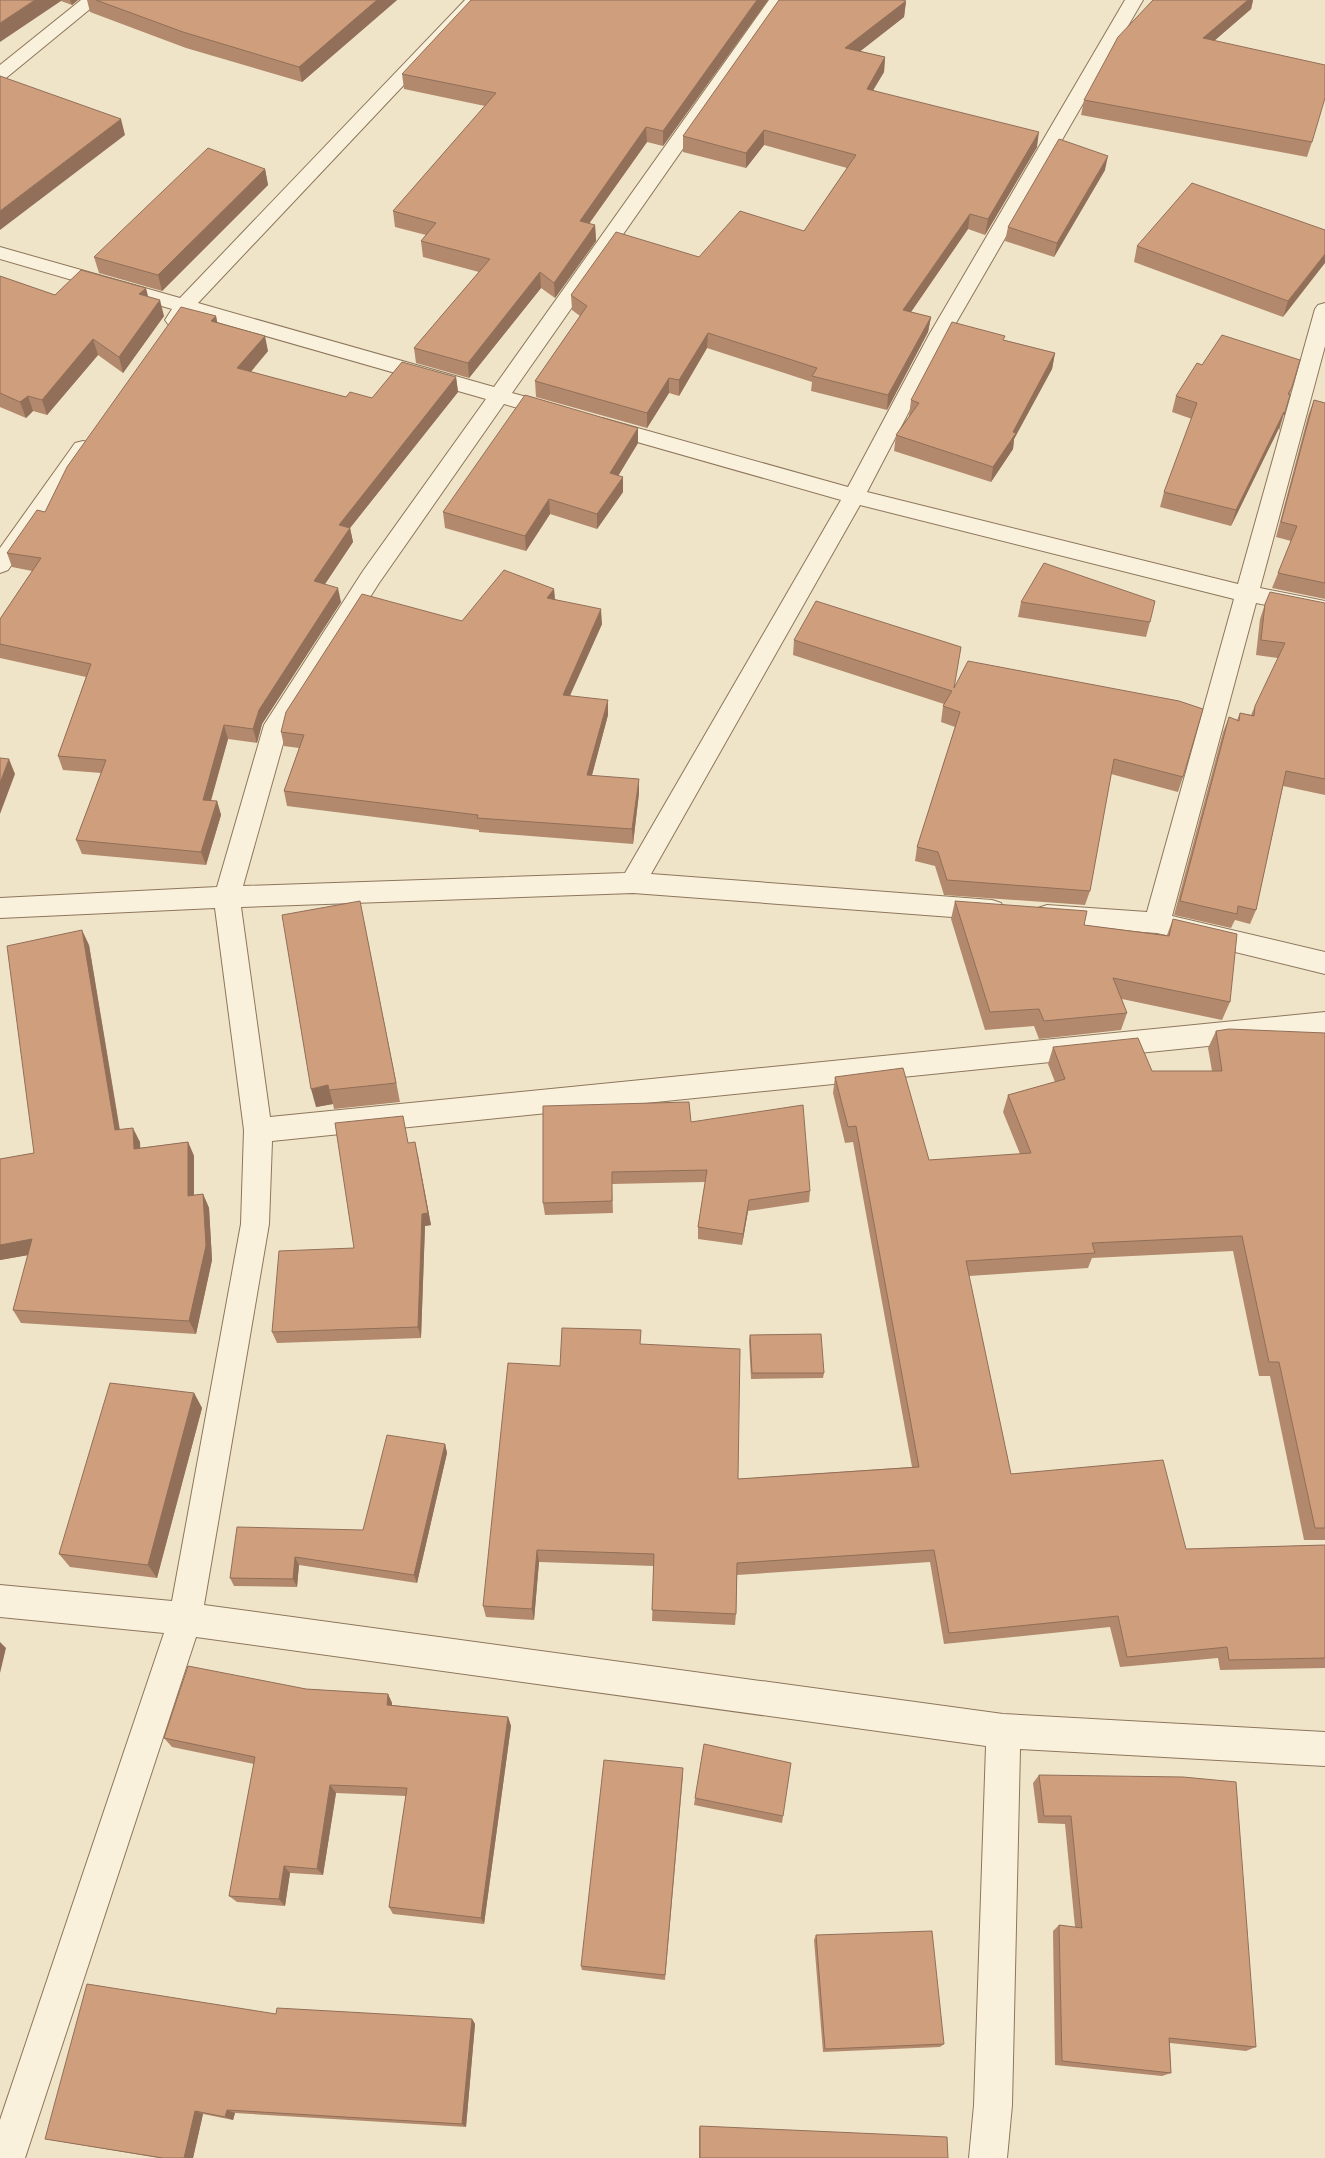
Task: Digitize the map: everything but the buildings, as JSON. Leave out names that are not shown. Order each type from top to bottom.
[{"type":"street","points":[[0,74],[92,0]]},
{"type":"street","points":[[161,338],[184,306],[475,0]]},
{"type":"street","points":[[6,2158],[185,1620],[255,1224],[258,1130],[227,897],[276,724],[371,577],[778,0]]},
{"type":"street","points":[[633,883],[854,496],[939,335],[1134,0]]},
{"type":"street","points":[[0,253],[854,496],[1248,594],[1325,609]]},
{"type":"street","points":[[1157,923],[1325,309]]},
{"type":"street","points":[[0,565],[92,436]]},
{"type":"street","points":[[0,908],[227,897],[633,883],[1157,923],[1325,963]]},
{"type":"street","points":[[258,1130],[1325,1023]]},
{"type":"street","points":[[0,1601],[185,1620],[1003,1731],[1325,1749]]},
{"type":"street","points":[[988,2158],[993,2105],[1003,1731]]}]
